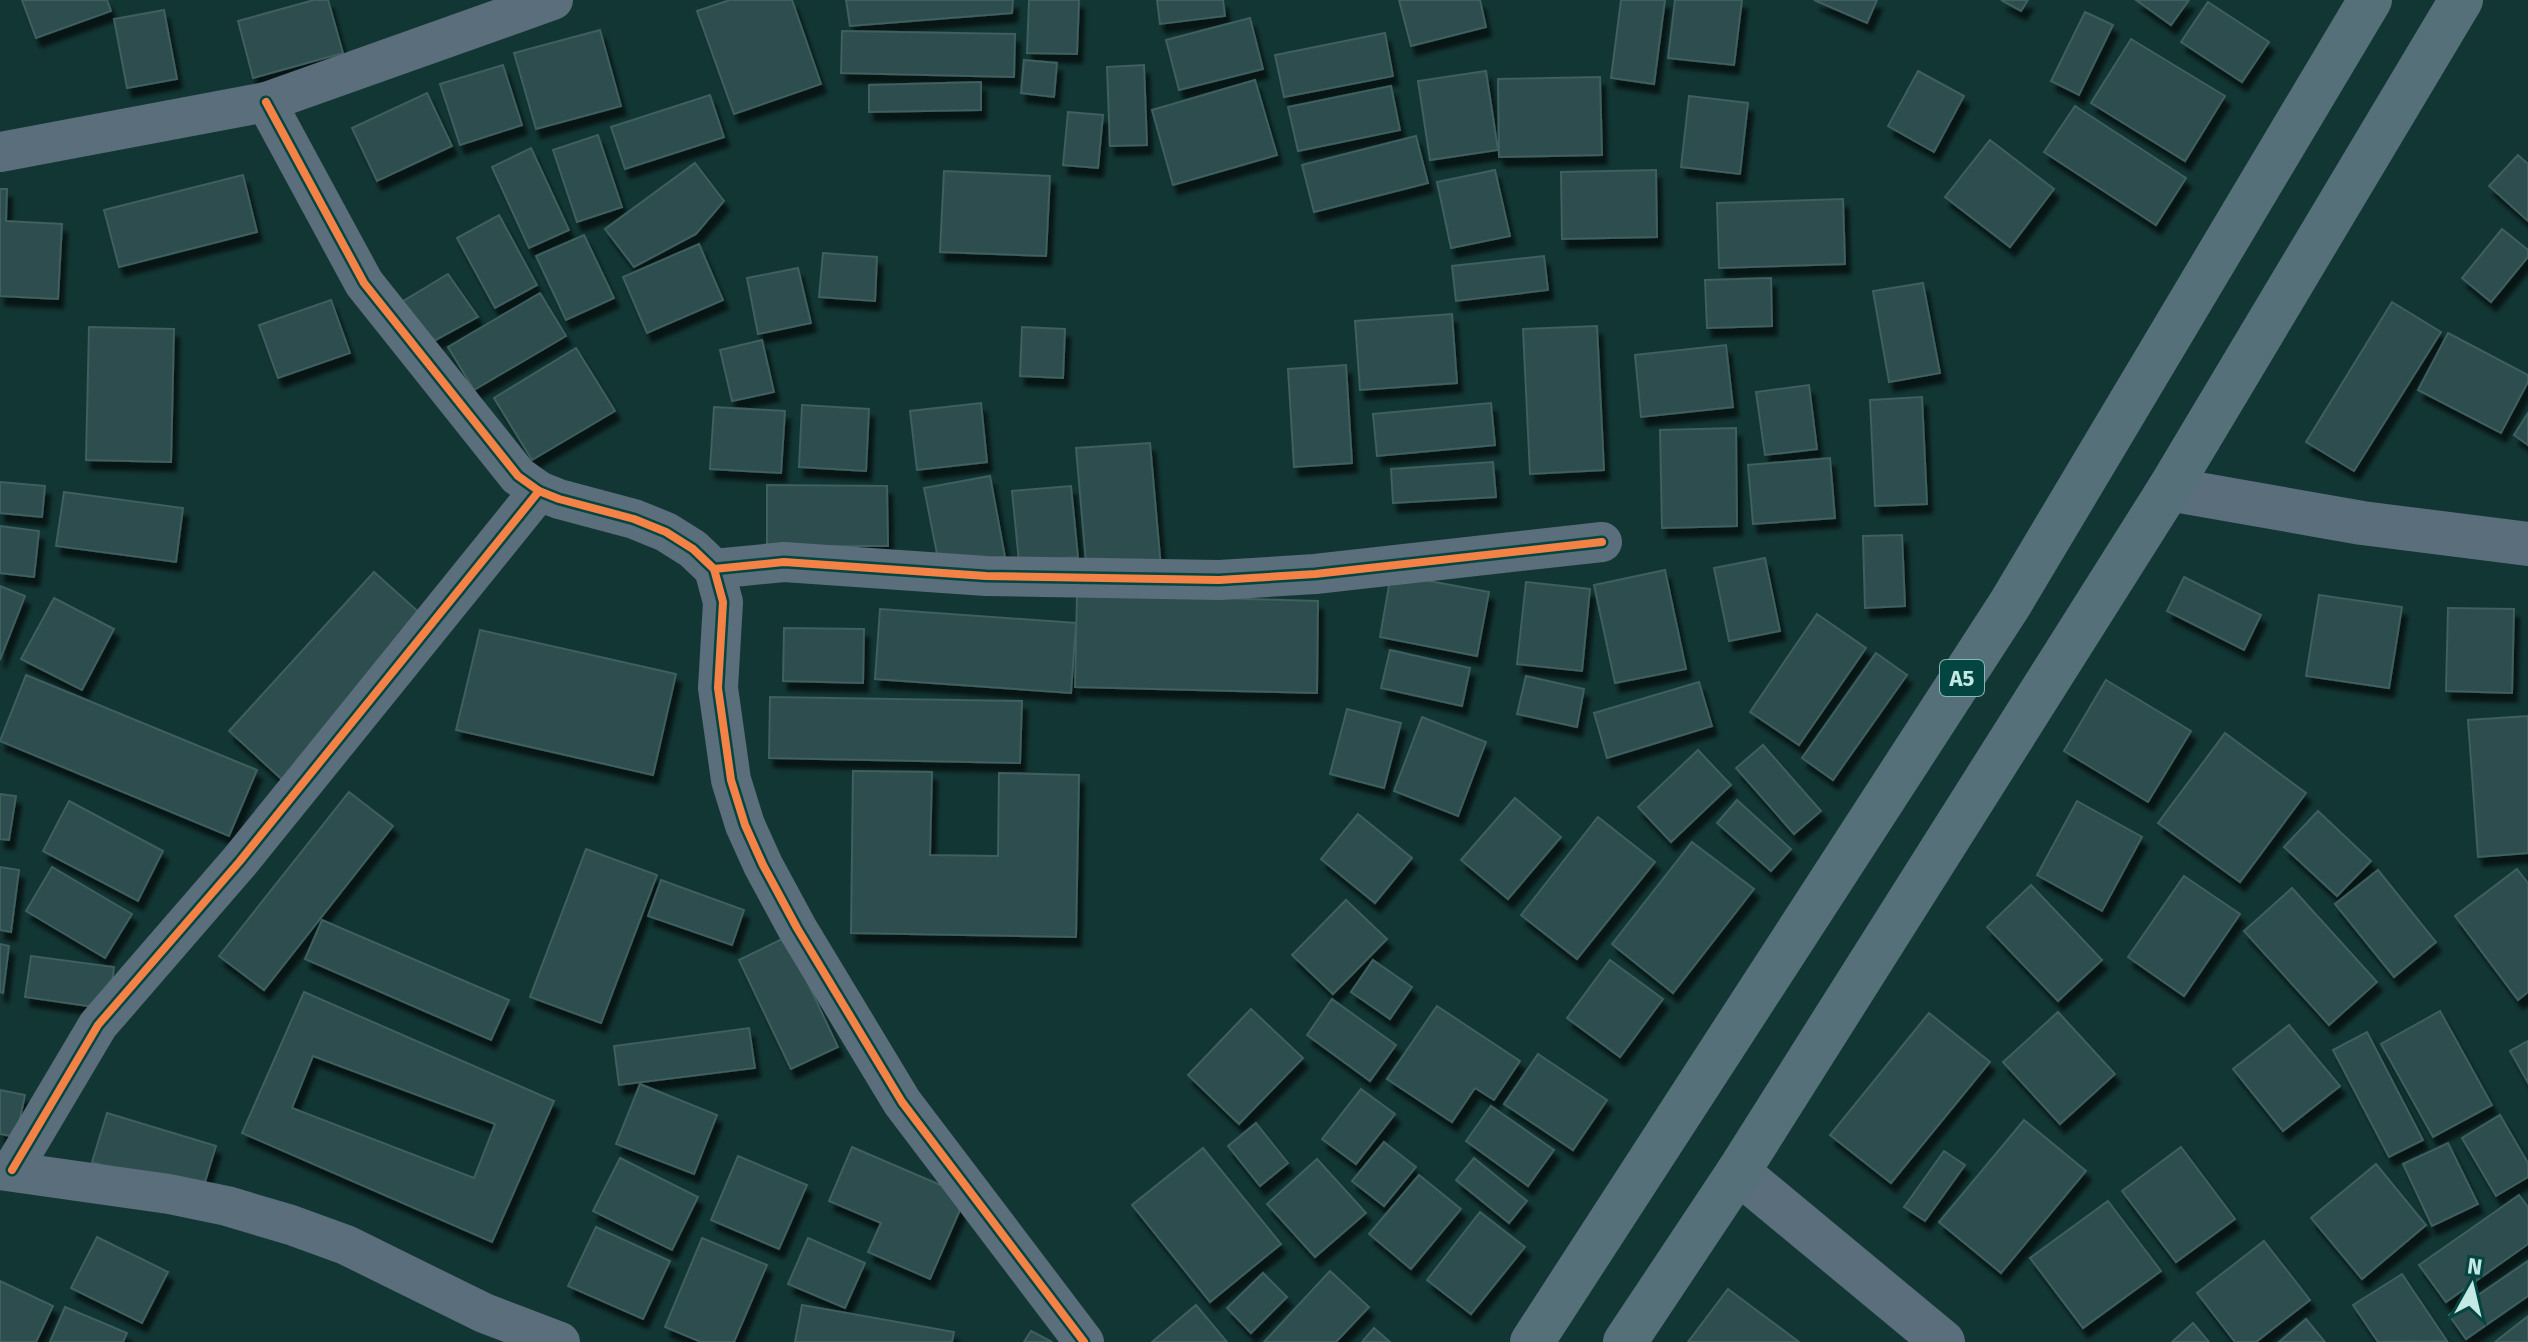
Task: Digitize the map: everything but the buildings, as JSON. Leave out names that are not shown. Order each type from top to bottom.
[{"type":"highway","name":"A5","points":[[1532,1342],[2010,604],[2370,0]]},
{"type":"highway","points":[[1625,1342],[1738,1172],[2169,489],[2461,0]]},
{"type":"street","points":[[0,152],[266,102],[553,0]]},
{"type":"street","points":[[266,102],[364,283],[518,476],[539,491],[559,499],[634,519],[666,532],[693,549],[714,569],[723,602],[718,688],[731,780],[745,825],[763,865],[797,928],[902,1102],[1084,1342]]},
{"type":"street","points":[[2169,489],[2362,523],[2528,544]]},
{"type":"street","points":[[539,491],[240,861],[98,1025],[6,1170],[169,1194],[227,1206],[291,1225],[346,1245],[484,1313],[560,1342]]},
{"type":"street","points":[[714,569],[784,562],[986,576],[1219,580],[1315,574],[1602,542]]},
{"type":"street","points":[[1738,1172],[1943,1342]]},
{"type":"cycle path","points":[[266,102],[364,283],[518,476],[539,491],[559,499],[634,519],[666,532],[693,549],[714,569],[723,602],[718,688],[731,780],[745,825],[763,865],[797,928],[902,1102],[1084,1342]]},
{"type":"cycle path","points":[[12,1170],[98,1025],[240,861],[539,491]]},
{"type":"cycle path","points":[[714,569],[784,562],[986,576],[1219,580],[1315,574],[1602,542]]}]
